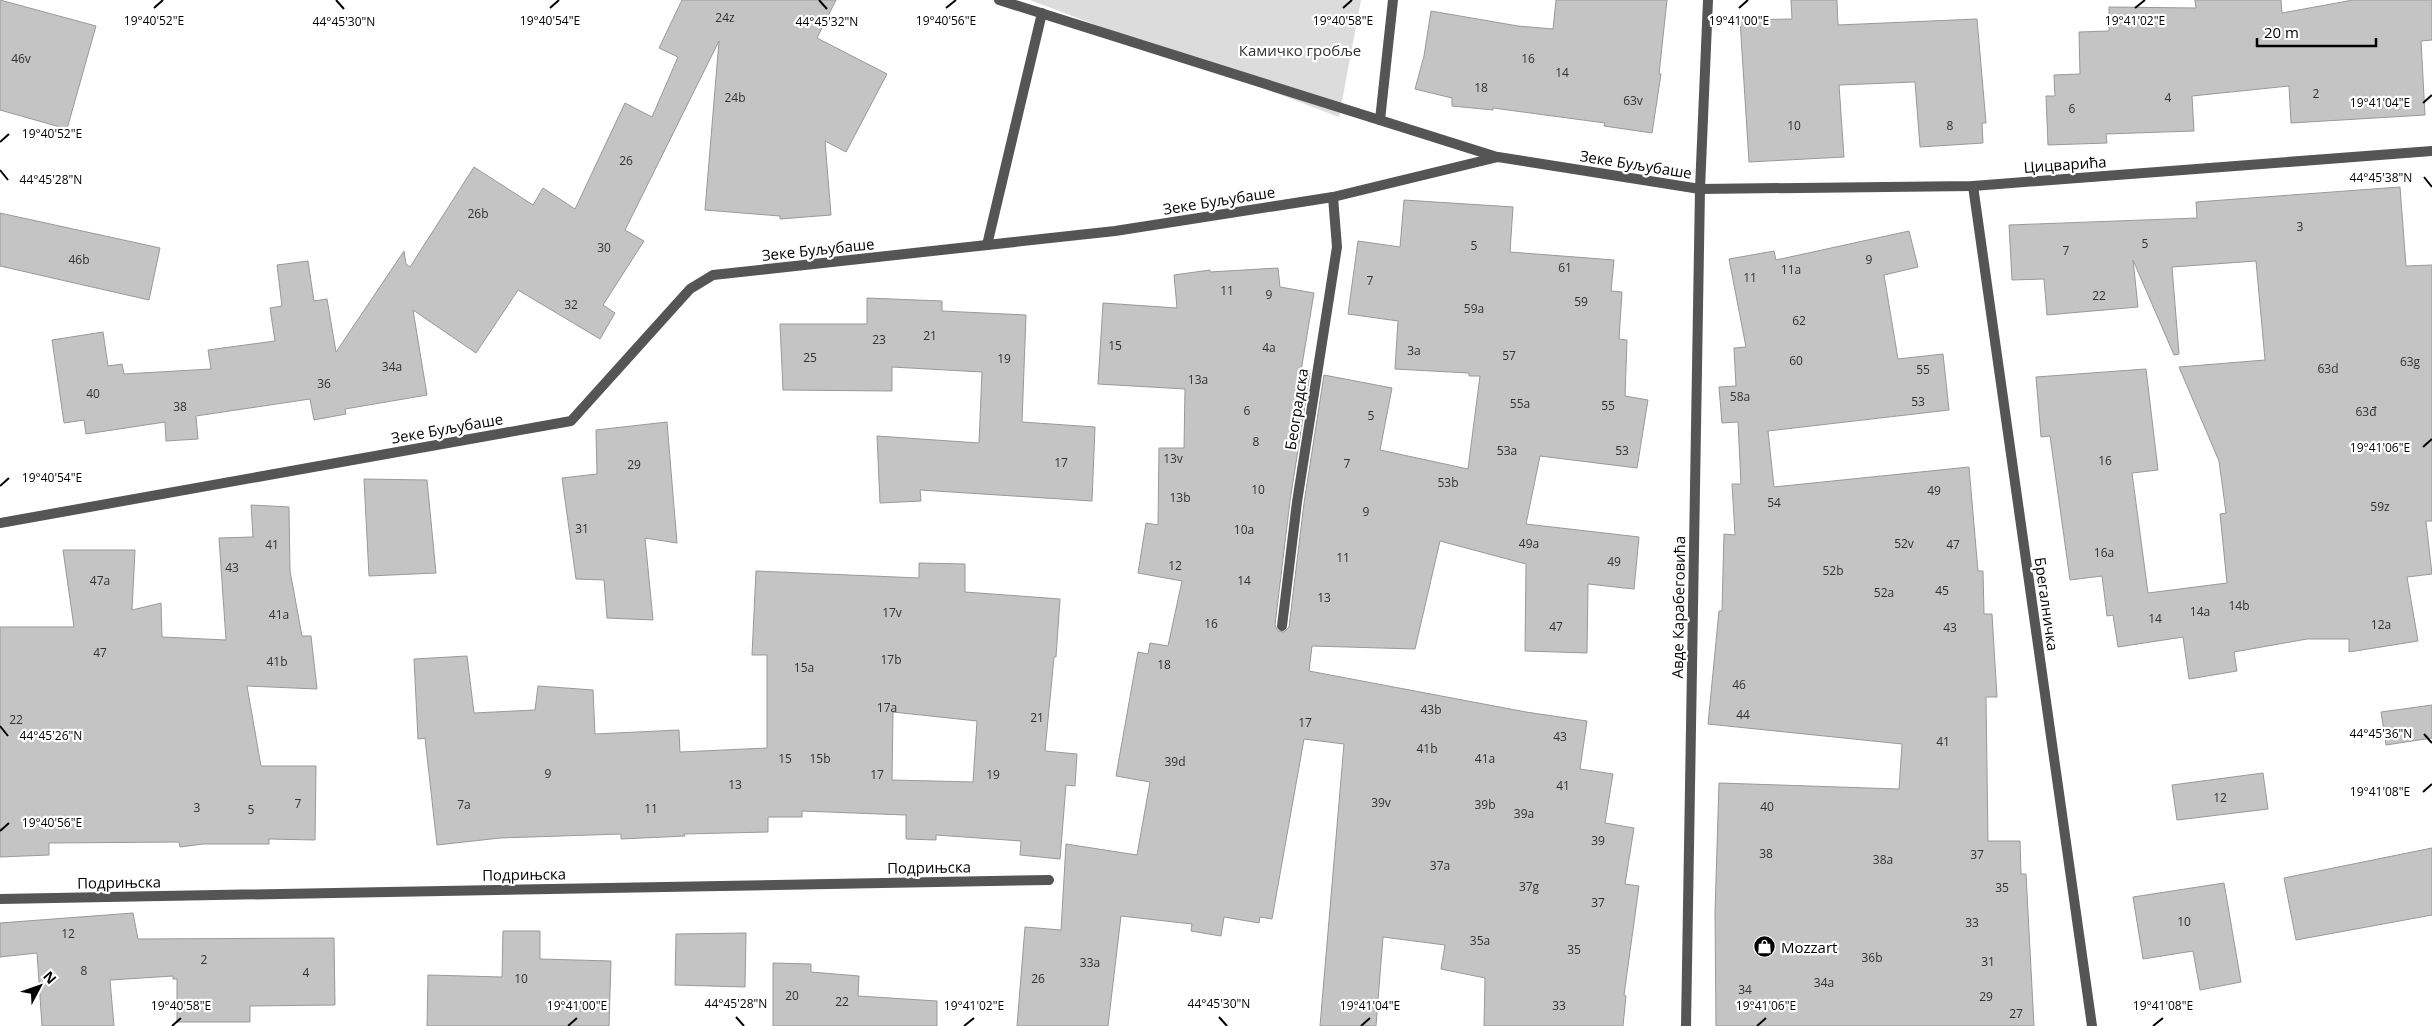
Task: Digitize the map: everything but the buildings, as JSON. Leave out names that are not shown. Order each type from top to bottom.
[{"type":"street","points":[[999,0],[1498,157]]},
{"type":"street","points":[[1380,120],[1393,0]]},
{"type":"street","name":"Авде Карабеговића","points":[[1686,1026],[1700,189],[1708,0]]},
{"type":"street","points":[[987,245],[1042,13]]},
{"type":"street","name":"Цицварића","points":[[1700,189],[1973,186],[2432,151]]},
{"type":"street","name":"Зеке Буљубаше","points":[[0,523],[570,421],[690,289],[713,275],[1115,231],[1333,197],[1498,157],[1700,189]]},
{"type":"street","name":"Брегалничка","points":[[1973,186],[2092,1026]]},
{"type":"street","name":"Београдска","points":[[1282,626],[1297,502],[1337,247],[1333,197]]},
{"type":"street","name":"Подрињска","points":[[0,899],[1049,880]]},
{"type":"green space","name":"Камичко гробље","points":[[1030,0],[1361,0],[1339,117]]},
{"type":"place","name":"Mozzart","points":[[1765,947]]}]
